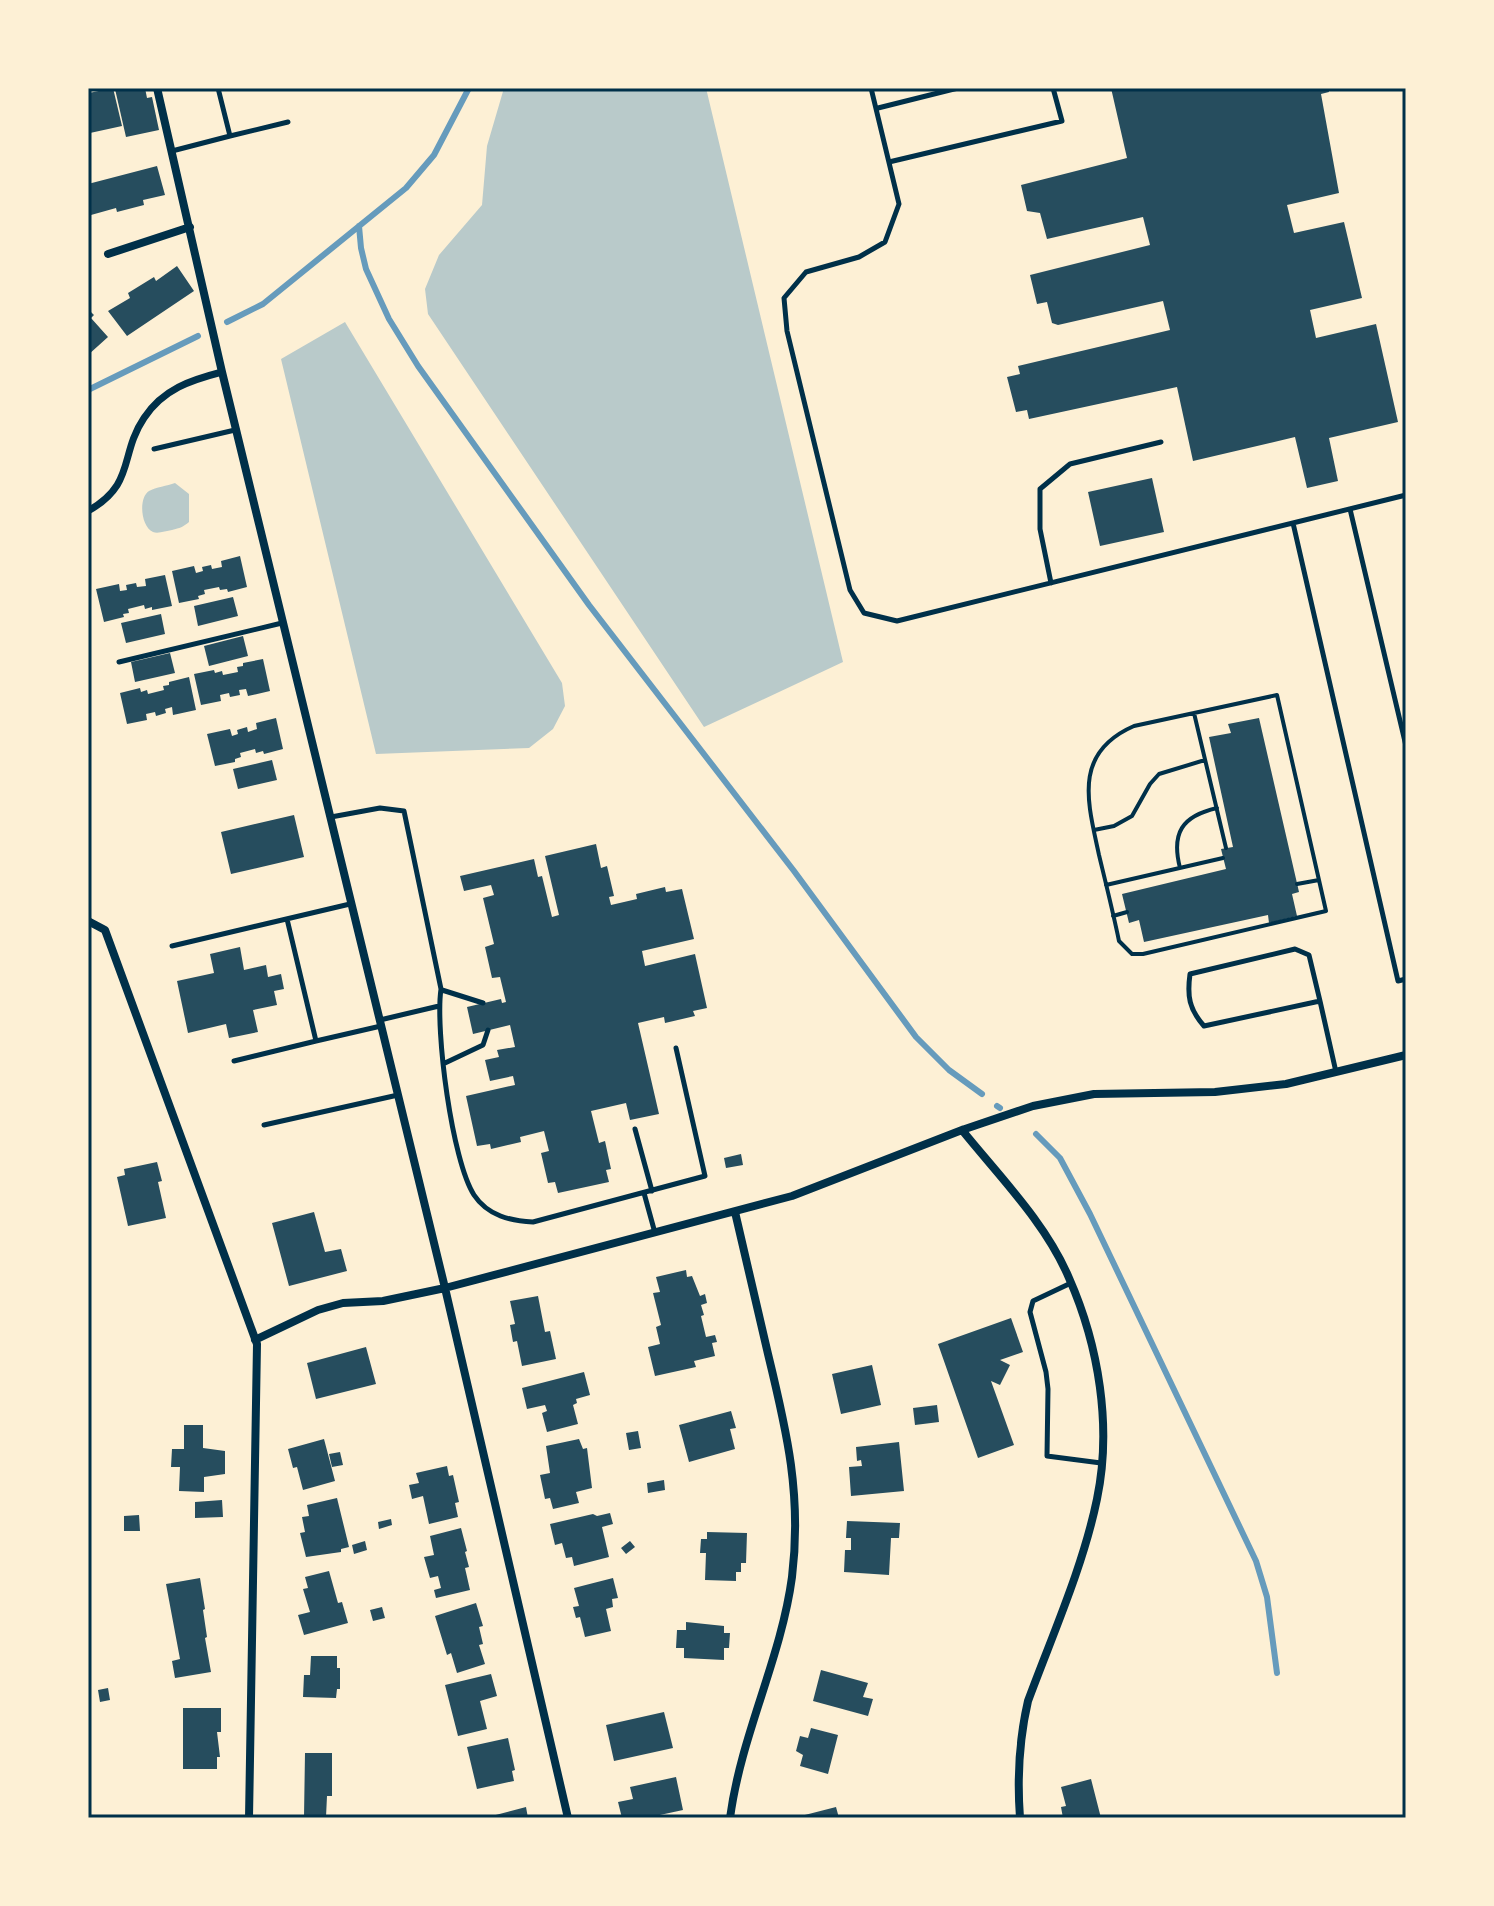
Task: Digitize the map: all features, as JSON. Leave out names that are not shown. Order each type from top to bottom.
[{"type":"street","points":[[157,88],[222,372],[445,1288],[568,1818]]},
{"type":"street","points":[[108,254],[190,227]]},
{"type":"street","points":[[88,511],[113,493],[124,476],[143,418],[166,393],[189,380],[222,372]]},
{"type":"street","points":[[88,921],[105,930],[255,1340],[249,1818]]},
{"type":"street","points":[[255,1340],[280,1326],[331,1306],[383,1301],[445,1288],[792,1196],[1033,1106],[1094,1094],[1215,1092],[1286,1084],[1406,1055]]},
{"type":"street","points":[[962,1130],[1024,1207],[1071,1283],[1086,1325],[1099,1379],[1102,1410],[1097,1498],[1087,1535],[1028,1701],[1023,1724],[1018,1770],[1020,1818]]},
{"type":"street","points":[[730,1818],[738,1771],[786,1609],[792,1578],[795,1504],[789,1439],[735,1212]]},
{"type":"lane","points":[[218,88],[230,136]]},
{"type":"lane","points":[[871,88],[899,204],[885,242],[859,257],[806,272],[784,298],[787,331],[850,590],[864,613],[897,621],[1406,496]]},
{"type":"lane","points":[[878,108],[958,88]]},
{"type":"lane","points":[[889,162],[1062,121],[1053,88]]},
{"type":"lane","points":[[172,151],[288,122]]},
{"type":"lane","points":[[154,449],[236,429]]},
{"type":"lane","points":[[1051,583],[1040,529],[1040,489],[1070,464],[1161,442]]},
{"type":"lane","points":[[1350,509],[1406,746]]},
{"type":"lane","points":[[1293,523],[1398,981],[1406,979]]},
{"type":"lane","points":[[119,662],[283,623]]},
{"type":"lane","points":[[331,817],[380,808],[404,811],[441,989],[443,1077],[466,1178],[475,1196],[492,1213],[514,1221],[533,1222],[705,1176],[676,1048]]},
{"type":"lane","points":[[172,946],[351,903]]},
{"type":"lane","points":[[287,919],[316,1041]]},
{"type":"lane","points":[[1320,1001],[1204,1026],[1191,1011],[1187,991],[1190,974],[1295,949],[1309,955],[1320,1001],[1336,1073]]},
{"type":"lane","points":[[441,989],[483,1003]]},
{"type":"lane","points":[[234,1061],[439,1006]]},
{"type":"lane","points":[[445,1063],[483,1045],[488,1030]]},
{"type":"lane","points":[[264,1125],[398,1095]]},
{"type":"lane","points":[[635,1129],[652,1191]]},
{"type":"lane","points":[[644,1193],[655,1233]]},
{"type":"lane","points":[[1071,1283],[1033,1301],[1030,1312],[1046,1372],[1047,1456],[1101,1463]]},
{"type":"path","points":[[1277,695],[1326,911],[1132,954],[1119,941],[1113,916],[1086,793],[1090,773],[1097,756],[1108,744],[1134,726],[1194,713],[1277,695]]},
{"type":"path","points":[[1194,713],[1226,848]]},
{"type":"path","points":[[1094,830],[1114,826],[1132,816],[1159,774],[1205,760]]},
{"type":"path","points":[[1180,868],[1176,851],[1183,826],[1194,814],[1217,808]]},
{"type":"path","points":[[1106,885],[1223,858]]},
{"type":"path","points":[[1297,884],[1319,880]]},
{"type":"path","points":[[1113,916],[1127,912]]},
{"type":"shaded area","points":[[504,88],[706,88],[843,662],[704,727],[428,314],[425,289],[439,255],[482,205],[487,146]]},
{"type":"shaded area","points":[[345,322],[562,683],[565,706],[553,729],[529,748],[376,754],[281,359]]},
{"type":"shaded area","points":[[175,483],[189,494],[189,522],[175,529],[153,532],[144,519],[143,500],[149,491]]},
{"type":"building","points":[[113,88],[122,126],[90,133],[89,93]]},
{"type":"building","points":[[145,88],[147,98],[152,97],[159,130],[126,137],[115,89]]},
{"type":"building","points":[[1111,88],[1328,88],[1329,92],[1321,94],[1339,193],[1287,205],[1294,233],[1344,222],[1362,298],[1310,310],[1316,338],[1376,324],[1398,422],[1329,438],[1338,481],[1307,488],[1295,437],[1193,461],[1177,387],[1029,419],[1027,410],[1016,412],[1007,377],[1020,374],[1018,366],[1170,330],[1163,301],[1058,325],[1052,323],[1047,302],[1037,304],[1030,275],[1150,245],[1143,217],[1047,239],[1040,213],[1027,211],[1021,185],[1127,158]]},
{"type":"building","points":[[157,166],[165,195],[143,200],[144,205],[91,215],[88,184]]},
{"type":"building","points":[[177,266],[194,291],[127,336],[108,311],[130,298],[128,293],[154,277],[156,281]]},
{"type":"building","points":[[88,309],[94,315],[91,318],[108,337],[88,355]]},
{"type":"building","points":[[1152,478],[1164,532],[1100,546],[1088,492]]},
{"type":"building","points":[[240,556],[247,587],[228,592],[219,587],[204,590],[205,594],[198,596],[199,599],[179,603],[172,571],[194,566],[196,573],[203,571],[202,567],[222,567],[221,561]]},
{"type":"building","points":[[165,575],[172,606],[152,610],[152,607],[145,609],[144,605],[128,609],[129,613],[123,614],[124,617],[104,622],[96,589],[119,584],[120,591],[127,590],[126,585],[136,583],[137,587],[146,586],[145,579]]},
{"type":"building","points":[[233,597],[238,616],[198,626],[194,606]]},
{"type":"building","points":[[161,614],[165,634],[126,643],[121,623]]},
{"type":"building","points":[[243,636],[248,656],[209,666],[204,646]]},
{"type":"building","points":[[170,653],[175,673],[135,682],[131,662]]},
{"type":"building","points":[[263,659],[270,691],[248,696],[246,689],[239,690],[240,695],[220,695],[221,701],[201,705],[194,674],[214,670],[215,673],[222,671],[223,675],[238,672],[237,667],[243,666],[243,663]]},
{"type":"building","points":[[189,677],[196,710],[173,715],[172,707],[165,709],[166,713],[156,716],[155,712],[146,714],[147,720],[127,724],[120,693],[140,688],[141,692],[147,690],[148,694],[164,690],[163,686],[169,685],[169,682]]},
{"type":"building","points":[[276,718],[283,749],[264,754],[263,751],[256,753],[255,749],[240,753],[241,757],[235,762],[215,766],[207,734],[230,729],[232,736],[238,734],[237,730],[247,727],[248,732],[257,729],[256,723]]},
{"type":"building","points":[[1259,718],[1299,892],[1292,894],[1297,916],[1269,923],[1268,915],[1144,942],[1139,920],[1129,923],[1122,894],[1226,869],[1221,849],[1233,847],[1209,737],[1231,733],[1228,724]]},
{"type":"building","points":[[272,760],[277,780],[238,789],[233,769]]},
{"type":"building","points":[[294,815],[304,857],[231,874],[221,832]]},
{"type":"building","points":[[596,844],[601,868],[607,866],[614,896],[609,897],[611,905],[637,899],[636,894],[665,887],[666,892],[682,889],[694,939],[642,951],[645,966],[695,954],[707,1008],[693,1011],[695,1016],[665,1023],[664,1017],[638,1023],[659,1114],[630,1120],[626,1103],[591,1111],[599,1143],[605,1141],[611,1169],[606,1170],[609,1182],[558,1193],[555,1182],[548,1183],[541,1153],[549,1151],[544,1131],[520,1137],[521,1142],[491,1149],[490,1144],[477,1146],[466,1096],[515,1085],[513,1076],[490,1081],[485,1060],[499,1057],[497,1050],[515,1047],[510,1025],[473,1034],[467,1007],[501,999],[502,1003],[506,1002],[500,977],[492,978],[485,947],[494,944],[483,898],[494,895],[491,885],[464,891],[460,876],[534,859],[538,877],[542,876],[552,917],[559,915],[545,856]]},
{"type":"building","points":[[240,947],[244,970],[266,965],[268,977],[281,974],[284,989],[274,991],[277,1005],[253,1010],[258,1032],[229,1038],[226,1024],[188,1033],[177,981],[214,973],[210,954]]},
{"type":"building","points":[[741,1154],[743,1165],[726,1168],[724,1158]]},
{"type":"building","points":[[157,1162],[166,1218],[128,1226],[117,1177],[125,1175],[124,1169]]},
{"type":"building","points":[[314,1212],[325,1252],[341,1249],[347,1271],[289,1286],[272,1223]]},
{"type":"building","points":[[686,1270],[687,1277],[692,1276],[700,1296],[705,1294],[707,1303],[701,1305],[704,1315],[701,1316],[706,1337],[715,1335],[717,1342],[712,1343],[715,1356],[694,1361],[696,1367],[655,1376],[648,1347],[660,1344],[656,1327],[661,1325],[653,1293],[660,1292],[656,1277]]},
{"type":"building","points":[[538,1296],[545,1332],[550,1331],[556,1359],[522,1366],[517,1341],[513,1342],[510,1325],[515,1324],[510,1301]]},
{"type":"building","points":[[1011,1318],[1023,1352],[1000,1360],[1010,1365],[1000,1385],[991,1381],[1014,1445],[978,1458],[938,1344]]},
{"type":"building","points":[[366,1347],[376,1384],[316,1399],[307,1363]]},
{"type":"building","points":[[872,1365],[881,1405],[841,1414],[832,1374]]},
{"type":"building","points":[[584,1372],[590,1395],[576,1399],[577,1403],[573,1405],[578,1424],[547,1432],[542,1413],[547,1411],[545,1405],[527,1409],[522,1388]]},
{"type":"building","points":[[937,1405],[939,1422],[915,1425],[913,1408]]},
{"type":"building","points":[[731,1411],[736,1428],[730,1429],[735,1449],[689,1462],[679,1425]]},
{"type":"building","points":[[184,1425],[203,1425],[203,1448],[225,1451],[225,1474],[204,1477],[204,1492],[179,1491],[180,1467],[171,1467],[172,1449],[184,1449]]},
{"type":"building","points":[[638,1431],[641,1448],[629,1450],[626,1433]]},
{"type":"building","points":[[324,1439],[335,1481],[303,1490],[288,1449]]},
{"type":"building","points":[[579,1439],[583,1449],[587,1448],[592,1488],[576,1492],[579,1503],[553,1509],[550,1498],[545,1499],[540,1475],[550,1473],[546,1446]]},
{"type":"building","points":[[899,1442],[904,1491],[851,1496],[849,1467],[862,1466],[861,1460],[857,1461],[856,1447]]},
{"type":"building","points":[[340,1452],[343,1465],[332,1467],[329,1454]]},
{"type":"building","points":[[447,1466],[449,1476],[453,1475],[459,1502],[455,1503],[458,1517],[429,1524],[423,1496],[412,1499],[409,1485],[419,1483],[416,1473]]},
{"type":"building","points":[[664,1480],[665,1490],[648,1493],[647,1483]]},
{"type":"building","points":[[337,1498],[349,1547],[341,1549],[341,1552],[306,1557],[300,1533],[305,1532],[302,1517],[309,1516],[307,1505]]},
{"type":"building","points":[[222,1500],[223,1517],[195,1518],[195,1502]]},
{"type":"building","points":[[610,1513],[613,1524],[602,1527],[609,1557],[574,1566],[572,1557],[566,1558],[562,1543],[555,1545],[550,1524]]},
{"type":"building","points":[[139,1515],[140,1531],[124,1531],[124,1516]]},
{"type":"building","points":[[391,1519],[392,1525],[379,1529],[378,1522]]},
{"type":"building","points":[[847,1521],[900,1523],[899,1538],[891,1538],[889,1575],[844,1572],[845,1550],[851,1550],[851,1538],[846,1538]]},
{"type":"building","points":[[461,1528],[467,1551],[469,1567],[465,1568],[470,1590],[436,1598],[434,1590],[441,1588],[438,1576],[430,1578],[424,1557],[434,1555],[430,1536]]},
{"type":"building","points":[[707,1532],[747,1533],[746,1563],[741,1563],[741,1572],[736,1572],[736,1581],[705,1580],[706,1553],[700,1553],[701,1539],[707,1539]]},
{"type":"building","points":[[365,1541],[367,1550],[354,1554],[352,1545]]},
{"type":"building","points":[[630,1541],[635,1547],[626,1554],[621,1548]]},
{"type":"building","points":[[329,1571],[338,1603],[342,1602],[348,1623],[304,1635],[298,1615],[310,1612],[303,1589],[308,1588],[305,1577]]},
{"type":"building","points":[[200,1578],[211,1672],[175,1678],[172,1661],[180,1659],[166,1584]]},
{"type":"building","points":[[613,1578],[618,1598],[612,1599],[613,1607],[606,1609],[611,1631],[585,1637],[580,1617],[576,1618],[573,1607],[579,1606],[574,1588]]},
{"type":"building","points":[[476,1603],[483,1626],[479,1627],[483,1644],[479,1645],[485,1664],[457,1673],[451,1653],[447,1655],[435,1616]]},
{"type":"building","points":[[382,1607],[385,1618],[373,1621],[370,1610]]},
{"type":"building","points":[[686,1622],[724,1626],[724,1633],[730,1633],[729,1648],[724,1648],[724,1660],[684,1658],[684,1648],[676,1648],[677,1630],[686,1630]]},
{"type":"building","points":[[311,1656],[337,1656],[340,1689],[337,1689],[336,1698],[303,1697],[304,1675],[310,1675]]},
{"type":"building","points":[[821,1670],[868,1683],[863,1697],[873,1699],[868,1716],[813,1701]]},
{"type":"building","points":[[491,1674],[497,1696],[480,1701],[487,1729],[458,1736],[445,1685]]},
{"type":"building","points":[[108,1688],[110,1700],[100,1702],[98,1690]]},
{"type":"building","points":[[183,1708],[221,1708],[221,1732],[217,1732],[220,1757],[217,1757],[217,1769],[183,1769]]},
{"type":"building","points":[[664,1712],[673,1748],[614,1761],[606,1725]]},
{"type":"building","points":[[811,1728],[838,1735],[828,1774],[800,1766],[803,1755],[796,1751],[800,1736],[808,1738]]},
{"type":"building","points":[[508,1738],[515,1770],[512,1771],[514,1781],[477,1789],[467,1747]]},
{"type":"building","points":[[305,1753],[332,1753],[332,1796],[327,1796],[326,1817],[304,1817]]},
{"type":"building","points":[[676,1777],[683,1810],[646,1818],[622,1818],[618,1802],[633,1799],[630,1787]]},
{"type":"building","points":[[1091,1779],[1101,1818],[1063,1818],[1061,1807],[1066,1806],[1061,1787]]},
{"type":"building","points":[[526,1807],[528,1818],[488,1818],[488,1817]]},
{"type":"building","points":[[836,1807],[839,1818],[797,1818],[797,1817]]},
{"type":"waterway","points":[[227,322],[263,304],[406,188],[434,155],[469,88]]},
{"type":"waterway","points":[[359,226],[366,269],[389,319],[418,366],[589,605],[794,871],[916,1037],[949,1070],[982,1094]]},
{"type":"waterway","points":[[88,390],[198,336]]},
{"type":"waterway","points":[[1036,1134],[1060,1158],[1090,1214],[1256,1561],[1267,1597],[1277,1673]]}]
